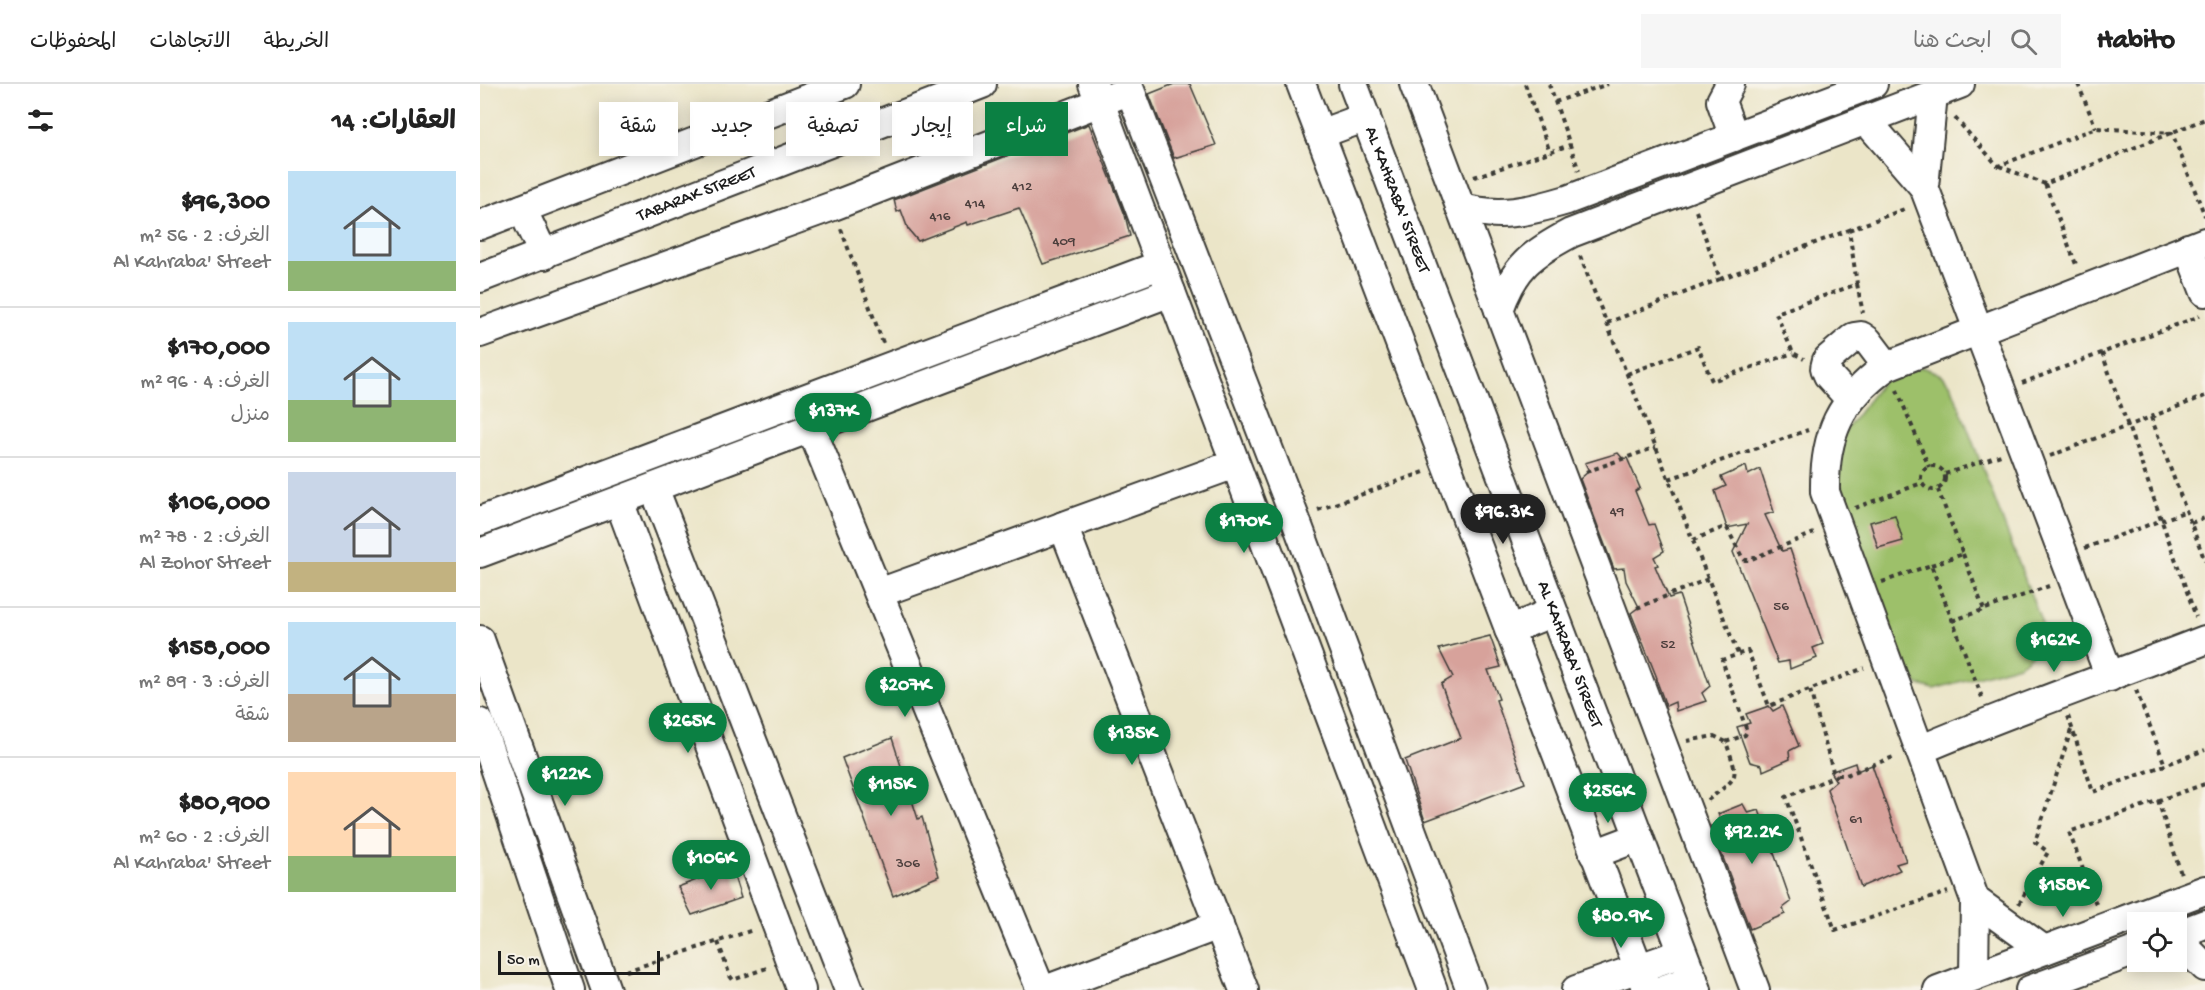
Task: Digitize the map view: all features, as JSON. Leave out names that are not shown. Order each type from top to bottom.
[{"type":"street","points":[[480,225],[845,84]]},
{"type":"street","name":"TABARAK STREET","points":[[480,278],[982,84]]},
{"type":"street","points":[[1301,84],[1642,979]]},
{"type":"street","name":"AL KAHRABA' STREET","points":[[1353,84],[1695,985]]},
{"type":"street","points":[[1414,84],[1755,990]]},
{"type":"street","points":[[1730,84],[1721,101],[1734,136]]},
{"type":"street","points":[[1460,207],[1480,213],[1510,213],[1539,208],[1586,193],[1734,136],[1815,94],[1873,84]]},
{"type":"street","points":[[1499,310],[1507,286],[1524,264],[1546,246],[1571,233],[1960,84]]},
{"type":"street","points":[[480,333],[833,206],[1096,93],[1138,87],[1362,700],[1471,990]]},
{"type":"street","points":[[1096,93],[1433,990]]},
{"type":"street","points":[[1926,194],[1933,94]]},
{"type":"street","points":[[1320,134],[1366,117]]},
{"type":"street","points":[[1866,120],[1926,194],[2068,566],[2119,673]]},
{"type":"street","points":[[522,209],[543,255]]},
{"type":"street","points":[[1974,976],[1972,892],[1825,492],[1824,467],[1828,443],[1844,409],[1867,380],[1887,366],[2197,245],[2205,292]]},
{"type":"street","points":[[480,521],[1160,265]]},
{"type":"street","points":[[480,554],[1171,292]]},
{"type":"street","points":[[1844,409],[1825,368],[1827,360],[1854,337],[1861,336],[1868,340],[1887,366]]},
{"type":"street","points":[[811,428],[1043,990],[1219,925]]},
{"type":"street","points":[[714,433],[723,461]]},
{"type":"street","points":[[879,593],[1235,464]]},
{"type":"street","points":[[654,488],[849,990]]},
{"type":"street","points":[[619,501],[801,990]]},
{"type":"street","points":[[1063,526],[1244,990]]},
{"type":"street","points":[[1509,630],[1553,612]]},
{"type":"street","points":[[480,640],[604,984]]},
{"type":"street","points":[[1919,748],[2204,640]]},
{"type":"street","points":[[1329,712],[1362,700]]},
{"type":"street","points":[[483,738],[570,990]]},
{"type":"street","points":[[1594,854],[1639,837]]},
{"type":"street","points":[[1972,892],[2008,924],[2044,950]]},
{"type":"street","points":[[1938,990],[2196,893]]},
{"type":"street","points":[[2187,932],[2205,924]]},
{"type":"street","points":[[2187,948],[2205,967]]},
{"type":"street","points":[[1576,990],[1642,979],[1682,953]]},
{"type":"street","points":[[2030,990],[2127,954]]},
{"type":"street","points":[[1662,990],[1695,985]]},
{"type":"path","points":[[1525,84],[1550,152]]},
{"type":"path","points":[[1549,84],[1586,193]]},
{"type":"path","points":[[1555,102],[1608,84]]},
{"type":"path","points":[[2078,84],[2096,128]]},
{"type":"path","points":[[1933,94],[1998,166],[2045,184],[2205,119]]},
{"type":"path","points":[[1998,166],[2096,128],[2172,133]]},
{"type":"path","points":[[2172,133],[2205,216]]},
{"type":"path","points":[[1469,167],[1474,177],[1570,145]]},
{"type":"path","points":[[2045,184],[2086,288]]},
{"type":"path","points":[[1687,188],[1720,279]]},
{"type":"path","points":[[1607,323],[1849,230],[1926,194]]},
{"type":"path","points":[[833,206],[891,366]]},
{"type":"path","points":[[1825,368],[1793,353],[1776,313],[1857,284],[1849,230]]},
{"type":"path","points":[[1571,233],[1738,654]]},
{"type":"path","points":[[2002,390],[2205,314]]},
{"type":"path","points":[[1627,374],[1698,347],[1712,381],[1793,353]]},
{"type":"path","points":[[2102,352],[2204,640]]},
{"type":"path","points":[[1887,366],[1929,467]]},
{"type":"path","points":[[1945,474],[2026,456],[2128,426],[2205,396]]},
{"type":"path","points":[[1669,479],[1844,409]]},
{"type":"path","points":[[2151,417],[2205,561]]},
{"type":"path","points":[[1563,481],[1656,447]]},
{"type":"path","points":[[1295,518],[1445,464]]},
{"type":"path","points":[[1937,466],[1945,474],[1945,482],[1938,490],[1928,490],[1922,483],[1921,475],[1929,467],[1937,466]]},
{"type":"path","points":[[1693,540],[1727,528],[1744,560],[1749,560],[1835,519],[1922,483]]},
{"type":"path","points":[[1938,490],[1984,610]]},
{"type":"path","points":[[1952,621],[1984,610],[2068,566],[2187,511]]},
{"type":"path","points":[[2191,523],[2205,518]]},
{"type":"path","points":[[1861,590],[1963,554]]},
{"type":"path","points":[[1931,565],[1991,720]]},
{"type":"path","points":[[1614,617],[1708,579]]},
{"type":"path","points":[[1726,742],[1745,735],[1747,731],[1722,660],[1748,651],[1769,706],[1886,659]]},
{"type":"path","points":[[2119,673],[2165,765]]},
{"type":"path","points":[[1810,690],[1833,771],[1838,775]]},
{"type":"path","points":[[2061,695],[2093,792],[2205,750]]},
{"type":"path","points":[[2008,924],[2048,852],[2035,842],[2072,730]]},
{"type":"path","points":[[1662,745],[1714,736],[1726,742],[1736,771],[1734,778],[1689,815]]},
{"type":"path","points":[[1919,748],[1846,776],[1838,775],[1786,797],[1835,930],[1972,892]]},
{"type":"path","points":[[2105,927],[2069,832],[2205,784]]},
{"type":"path","points":[[2158,800],[2196,893]]},
{"type":"path","points":[[604,984],[776,922]]},
{"type":"green space","points":[[1923,367],[1941,375],[1951,385],[2044,629],[2036,650],[2019,665],[1934,689],[1919,685],[1900,664],[1832,476],[1832,448],[1886,377]]},
{"type":"building","points":[[1174,84],[1190,84],[1216,145],[1174,158],[1149,94]]},
{"type":"building","points":[[1089,124],[1125,215],[1130,236],[1043,264],[1019,208],[968,225],[967,222],[918,241],[908,229],[901,210],[897,212],[894,200],[1007,156],[1068,156],[1068,132]]},
{"type":"building","points":[[1618,453],[1623,459],[1627,458],[1640,488],[1635,491],[1649,525],[1654,524],[1664,551],[1654,557],[1658,565],[1655,566],[1669,598],[1679,595],[1710,686],[1702,693],[1706,701],[1676,711],[1675,702],[1666,706],[1631,613],[1639,607],[1626,581],[1624,568],[1614,569],[1580,479],[1589,471],[1585,463]]},
{"type":"building","points":[[1746,466],[1748,475],[1760,469],[1774,512],[1765,515],[1782,551],[1790,549],[1823,644],[1813,648],[1817,658],[1790,669],[1789,661],[1778,663],[1733,552],[1747,524],[1727,528],[1715,491],[1726,486],[1721,477]]},
{"type":"building","points":[[1895,515],[1903,541],[1878,548],[1870,522]]},
{"type":"building","points":[[1490,636],[1501,667],[1488,670],[1525,783],[1425,821],[1405,760],[1461,738],[1441,684],[1453,677],[1439,649]]},
{"type":"building","points":[[1769,706],[1773,711],[1782,706],[1799,746],[1789,751],[1790,759],[1763,771],[1762,765],[1750,762],[1737,727],[1750,723],[1746,714]]},
{"type":"building","points":[[892,738],[918,819],[922,817],[939,876],[893,896],[842,758]]},
{"type":"building","points":[[1855,763],[1857,771],[1872,765],[1906,861],[1896,864],[1900,870],[1861,887],[1827,789],[1836,781],[1830,772]]},
{"type":"building","points":[[1743,804],[1748,813],[1759,810],[1791,902],[1783,908],[1785,914],[1750,929],[1711,826],[1722,823],[1718,814]]},
{"type":"building","points":[[731,867],[741,898],[692,915],[678,887]]}]
